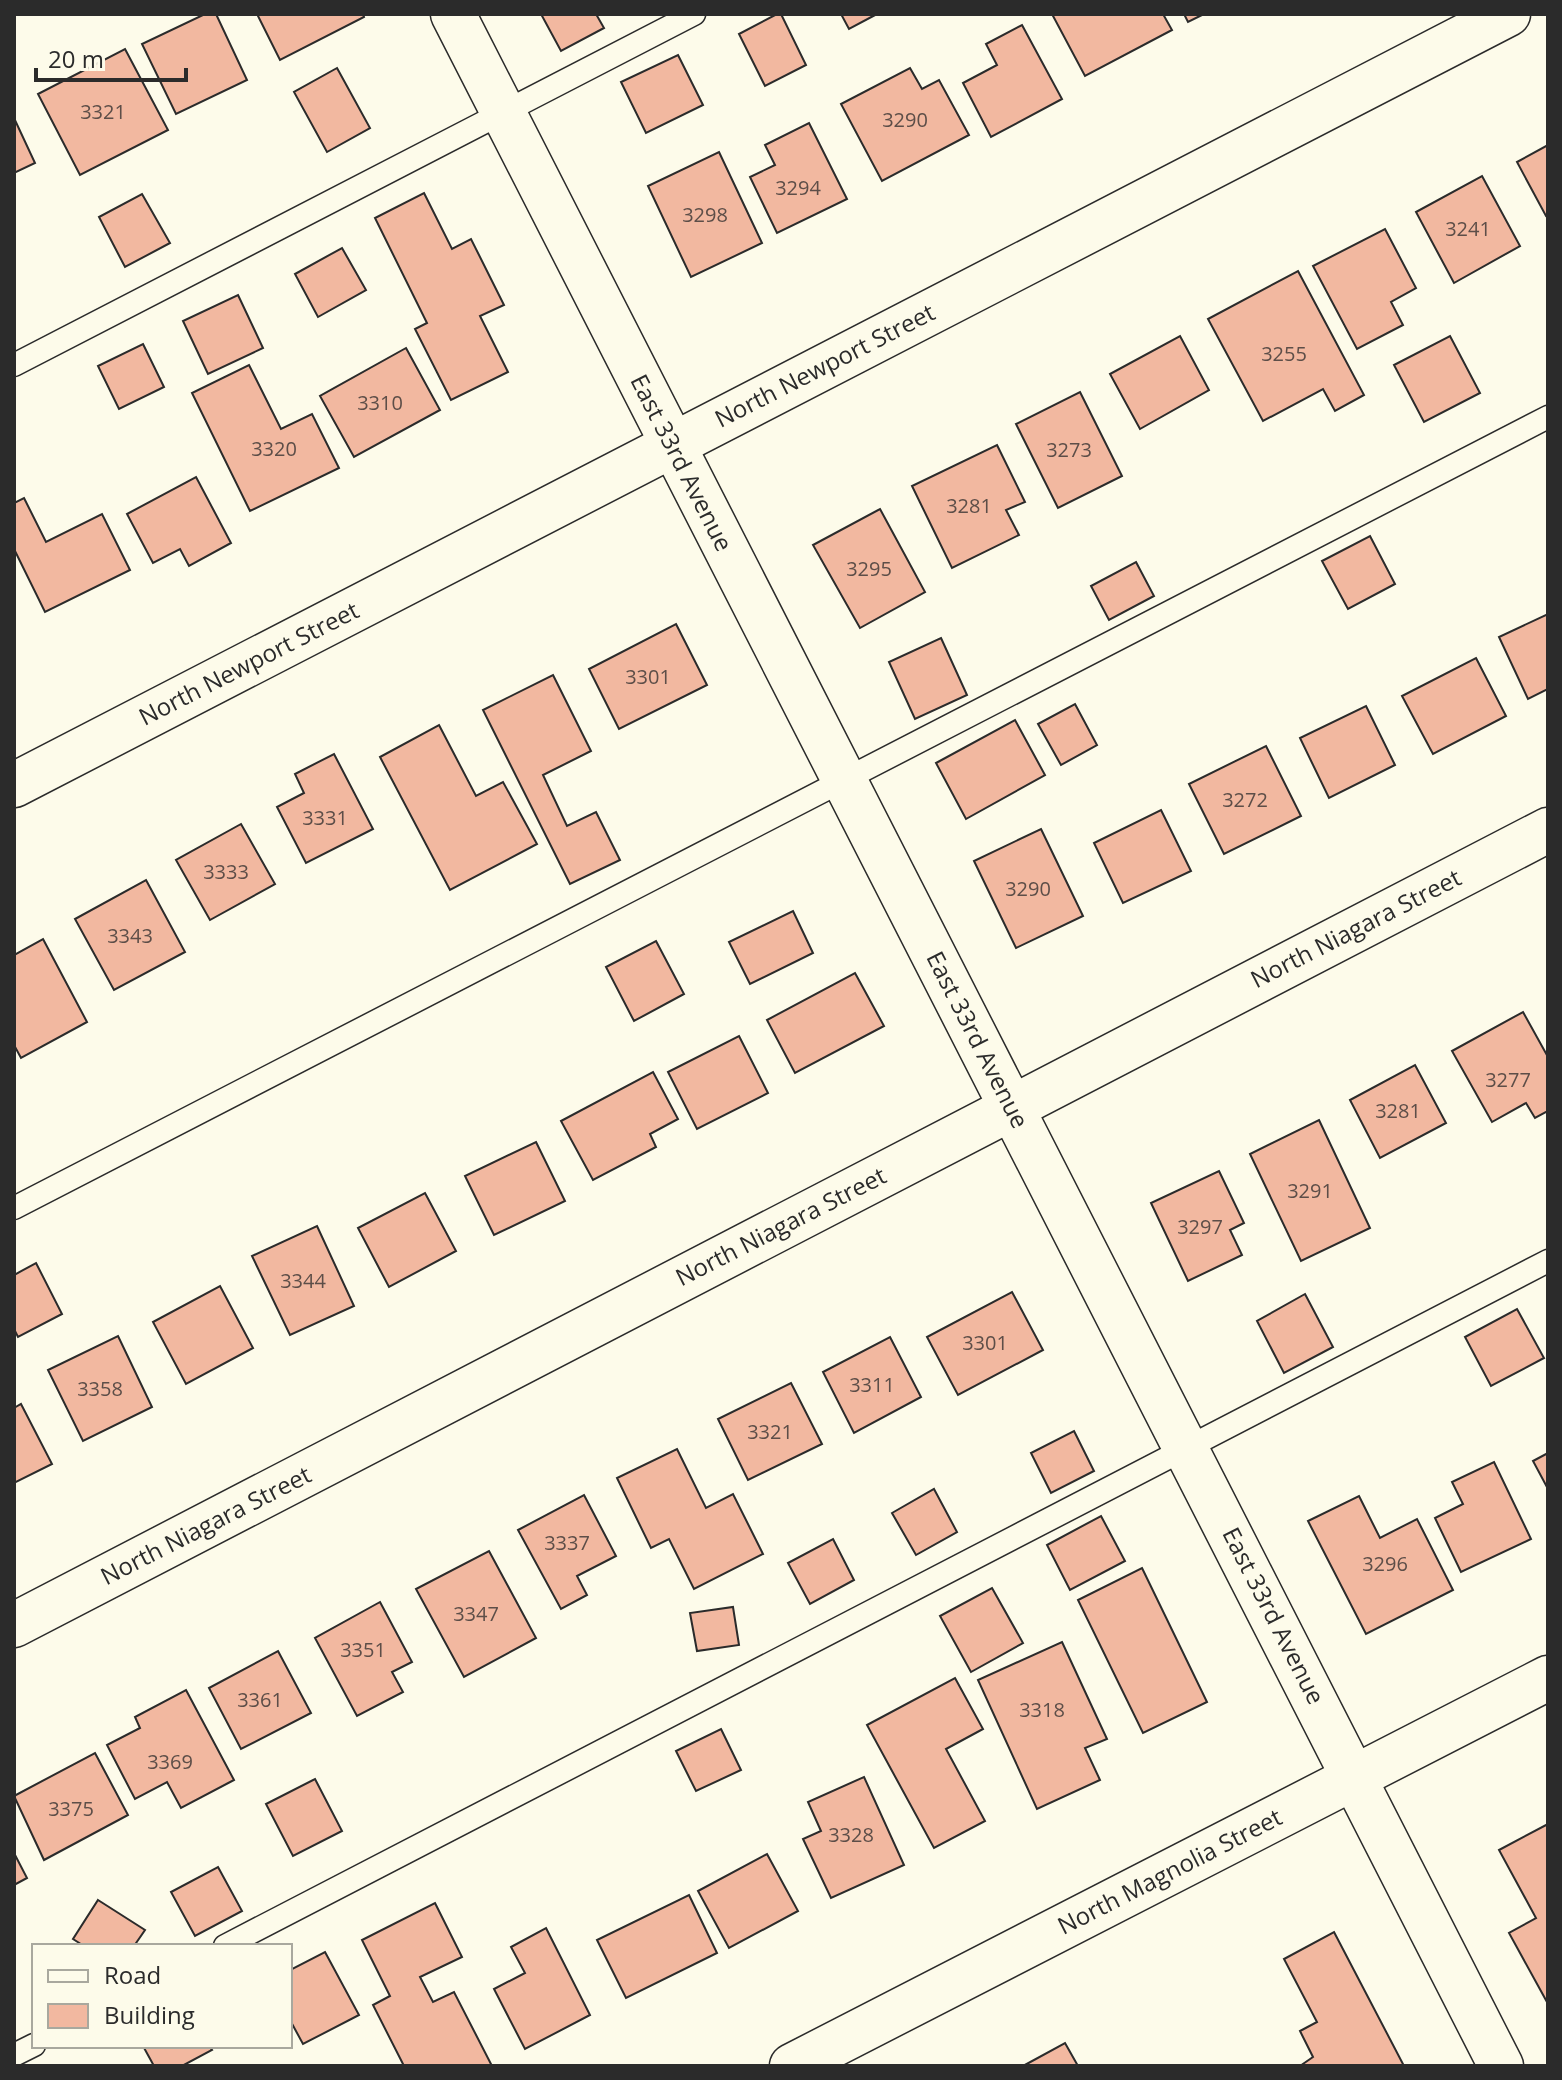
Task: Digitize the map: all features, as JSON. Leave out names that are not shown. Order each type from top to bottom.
[{"type":"street","name":"East 33rd Avenue","points":[[453,14],[1501,2066]]},
{"type":"street","name":"North Newport Street","points":[[14,785],[1508,14]]},
{"type":"street","name":"North Niagara Street","points":[[14,1625],[1548,830]]},
{"type":"street","name":"North Magnolia Street","points":[[792,2066],[1548,1678]]},
{"type":"lane","points":[[14,365],[694,14]]},
{"type":"lane","points":[[14,1208],[1548,417]]},
{"type":"lane","points":[[229,1944],[1548,1261]]},
{"type":"lane","points":[[14,2055],[32,2046]]},
{"type":"building","points":[[205,14],[216,14],[247,80],[176,114],[142,44]]},
{"type":"building","points":[[257,14],[363,14],[364,17],[280,60]]},
{"type":"building","points":[[541,14],[596,14],[604,28],[561,51]]},
{"type":"building","points":[[781,14],[806,65],[765,86],[739,34]]},
{"type":"building","points":[[841,14],[877,14],[849,29]]},
{"type":"building","points":[[1052,14],[1163,14],[1172,30],[1085,76]]},
{"type":"building","points":[[1184,14],[1204,14],[1188,22]]},
{"type":"building","points":[[1022,25],[1062,99],[991,137],[963,83],[997,65],[986,44]]},
{"type":"building","points":[[125,49],[168,130],[80,175],[38,94]]},
{"type":"building","points":[[678,55],[703,105],[646,133],[621,82]]},
{"type":"building","points":[[337,68],[370,128],[327,152],[294,92]]},
{"type":"building","points":[[910,68],[922,89],[939,80],[969,135],[882,181],[841,104]]},
{"type":"building","points":[[14,118],[35,163],[14,173]]},
{"type":"building","points":[[809,123],[847,199],[777,233],[750,177],[775,165],[765,145]]},
{"type":"building","points":[[1548,145],[1548,215],[1546,216],[1517,162]]},
{"type":"building","points":[[719,152],[762,243],[691,277],[648,186]]},
{"type":"building","points":[[1482,176],[1520,246],[1454,283],[1416,212]]},
{"type":"building","points":[[424,193],[452,249],[471,239],[504,305],[480,316],[508,372],[451,400],[415,329],[427,323],[375,218]]},
{"type":"building","points":[[142,194],[170,243],[125,267],[99,217]]},
{"type":"building","points":[[1385,229],[1416,288],[1391,302],[1403,325],[1357,349],[1313,266]]},
{"type":"building","points":[[342,248],[366,290],[318,317],[295,274]]},
{"type":"building","points":[[1298,271],[1364,395],[1335,411],[1323,389],[1263,421],[1208,319]]},
{"type":"building","points":[[238,295],[263,348],[208,374],[183,321]]},
{"type":"building","points":[[1180,336],[1209,390],[1140,429],[1110,374]]},
{"type":"building","points":[[1450,336],[1480,393],[1424,422],[1394,365]]},
{"type":"building","points":[[143,344],[164,387],[119,409],[98,366]]},
{"type":"building","points":[[406,348],[440,410],[354,457],[320,396]]},
{"type":"building","points":[[249,365],[281,429],[312,414],[339,468],[250,511],[192,393]]},
{"type":"building","points":[[1080,392],[1122,476],[1058,508],[1016,424]]},
{"type":"building","points":[[997,445],[1025,502],[1006,510],[1019,535],[952,568],[912,486]]},
{"type":"building","points":[[196,477],[231,543],[189,566],[180,549],[153,563],[127,514]]},
{"type":"building","points":[[24,498],[46,542],[102,514],[130,570],[45,612],[14,549],[14,503]]},
{"type":"building","points":[[880,509],[925,592],[860,628],[813,545]]},
{"type":"building","points":[[1370,536],[1395,584],[1348,609],[1322,561]]},
{"type":"building","points":[[1136,562],[1154,596],[1109,620],[1091,586]]},
{"type":"building","points":[[1548,614],[1548,689],[1528,699],[1499,637]]},
{"type":"building","points":[[676,624],[707,685],[619,729],[589,669]]},
{"type":"building","points":[[941,638],[967,695],[915,719],[889,662]]},
{"type":"building","points":[[1476,658],[1506,716],[1433,754],[1402,696]]},
{"type":"building","points":[[553,675],[591,751],[543,775],[567,826],[596,812],[620,860],[570,884],[483,710]]},
{"type":"building","points":[[1075,704],[1097,745],[1061,765],[1038,724]]},
{"type":"building","points":[[1366,706],[1395,765],[1329,798],[1300,738]]},
{"type":"building","points":[[1015,720],[1045,775],[966,819],[936,763]]},
{"type":"building","points":[[439,725],[476,796],[503,782],[537,844],[450,890],[380,757]]},
{"type":"building","points":[[1266,746],[1301,816],[1224,854],[1189,784]]},
{"type":"building","points":[[334,754],[373,829],[306,863],[277,807],[304,793],[295,774]]},
{"type":"building","points":[[1161,810],[1191,871],[1123,903],[1094,843]]},
{"type":"building","points":[[241,824],[275,884],[210,920],[176,860]]},
{"type":"building","points":[[1041,829],[1083,916],[1016,948],[974,861]]},
{"type":"building","points":[[146,880],[185,952],[114,990],[75,919]]},
{"type":"building","points":[[793,911],[813,953],[750,984],[729,942]]},
{"type":"building","points":[[43,939],[87,1022],[21,1058],[14,1045],[14,955]]},
{"type":"building","points":[[656,941],[684,994],[634,1021],[606,967]]},
{"type":"building","points":[[855,973],[884,1026],[795,1073],[767,1020]]},
{"type":"building","points":[[1523,1012],[1548,1057],[1548,1111],[1535,1118],[1526,1103],[1492,1122],[1452,1051]]},
{"type":"building","points":[[739,1036],[768,1093],[697,1129],[668,1072]]},
{"type":"building","points":[[1415,1065],[1446,1123],[1380,1158],[1350,1100]]},
{"type":"building","points":[[653,1072],[678,1119],[650,1134],[656,1147],[593,1180],[561,1121]]},
{"type":"building","points":[[1319,1120],[1370,1228],[1301,1261],[1250,1154]]},
{"type":"building","points":[[536,1142],[565,1201],[494,1235],[465,1176]]},
{"type":"building","points":[[1219,1171],[1244,1223],[1230,1230],[1242,1255],[1188,1281],[1151,1203]]},
{"type":"building","points":[[425,1193],[456,1251],[389,1287],[358,1228]]},
{"type":"building","points":[[317,1226],[354,1306],[290,1335],[252,1256]]},
{"type":"building","points":[[36,1263],[62,1314],[18,1337],[14,1329],[14,1275]]},
{"type":"building","points":[[220,1286],[253,1348],[186,1384],[153,1322]]},
{"type":"building","points":[[1012,1292],[1043,1350],[958,1395],[927,1337]]},
{"type":"building","points":[[1305,1294],[1333,1347],[1284,1373],[1257,1321]]},
{"type":"building","points":[[1517,1309],[1544,1358],[1491,1386],[1465,1337]]},
{"type":"building","points":[[118,1336],[152,1407],[83,1441],[48,1370]]},
{"type":"building","points":[[890,1337],[921,1397],[854,1433],[823,1372]]},
{"type":"building","points":[[791,1383],[822,1444],[748,1480],[718,1419]]},
{"type":"building","points":[[21,1404],[52,1464],[14,1483],[14,1408]]},
{"type":"building","points":[[1074,1431],[1094,1471],[1051,1493],[1031,1453]]},
{"type":"building","points":[[677,1449],[706,1508],[733,1494],[763,1554],[694,1589],[669,1539],[651,1548],[617,1478]]},
{"type":"building","points":[[1548,1453],[1548,1489],[1533,1461]]},
{"type":"building","points":[[1494,1462],[1531,1539],[1461,1572],[1435,1518],[1463,1504],[1452,1482]]},
{"type":"building","points":[[934,1489],[957,1532],[916,1555],[892,1513]]},
{"type":"building","points":[[584,1495],[616,1556],[577,1576],[587,1595],[561,1609],[518,1530]]},
{"type":"building","points":[[1359,1496],[1380,1538],[1417,1519],[1453,1590],[1366,1634],[1308,1521]]},
{"type":"building","points":[[1101,1516],[1125,1561],[1070,1590],[1047,1545]]},
{"type":"building","points":[[833,1539],[854,1580],[810,1604],[788,1563]]},
{"type":"building","points":[[489,1551],[536,1638],[464,1677],[416,1589]]},
{"type":"building","points":[[1142,1568],[1207,1702],[1143,1733],[1078,1600]]},
{"type":"building","points":[[992,1588],[1023,1643],[971,1672],[940,1616]]},
{"type":"building","points":[[380,1602],[412,1662],[392,1672],[403,1692],[357,1716],[315,1638]]},
{"type":"building","points":[[733,1607],[739,1645],[697,1651],[690,1613]]},
{"type":"building","points":[[1062,1642],[1107,1739],[1085,1748],[1100,1780],[1037,1809],[978,1680]]},
{"type":"building","points":[[278,1651],[311,1713],[241,1749],[209,1688]]},
{"type":"building","points":[[955,1678],[983,1729],[946,1749],[985,1821],[934,1848],[867,1725]]},
{"type":"building","points":[[186,1690],[234,1780],[181,1808],[167,1782],[135,1799],[107,1745],[140,1728],[135,1717]]},
{"type":"building","points":[[721,1729],[741,1770],[696,1791],[676,1751]]},
{"type":"building","points":[[95,1753],[128,1815],[44,1860],[14,1796]]},
{"type":"building","points":[[864,1777],[904,1865],[831,1898],[803,1839],[821,1831],[808,1802]]},
{"type":"building","points":[[315,1779],[342,1831],[293,1856],[266,1804]]},
{"type":"building","points":[[1548,1824],[1547,2002],[1509,1933],[1536,1918],[1499,1850]]},
{"type":"building","points":[[14,1853],[27,1878],[14,1885]]},
{"type":"building","points":[[767,1854],[798,1911],[729,1948],[698,1891]]},
{"type":"building","points":[[218,1867],[242,1911],[195,1936],[171,1892]]},
{"type":"building","points":[[689,1895],[717,1953],[626,1998],[597,1940]]},
{"type":"building","points":[[98,1900],[145,1930],[135,1944],[81,1944],[73,1939]]},
{"type":"building","points":[[435,1903],[462,1957],[420,1977],[433,2002],[454,1992],[492,2066],[404,2066],[373,2005],[390,1996],[362,1940]]},
{"type":"building","points":[[546,1928],[590,2015],[525,2049],[494,1989],[525,1973],[511,1947]]},
{"type":"building","points":[[1334,1932],[1404,2066],[1300,2066],[1313,2057],[1300,2031],[1317,2022],[1284,1959]]},
{"type":"building","points":[[325,1952],[359,2015],[303,2044],[292,2024],[292,1969]]},
{"type":"building","points":[[1065,2043],[1078,2066],[1023,2066]]},
{"type":"building","points":[[144,2048],[212,2050],[182,2066],[154,2066]]}]
